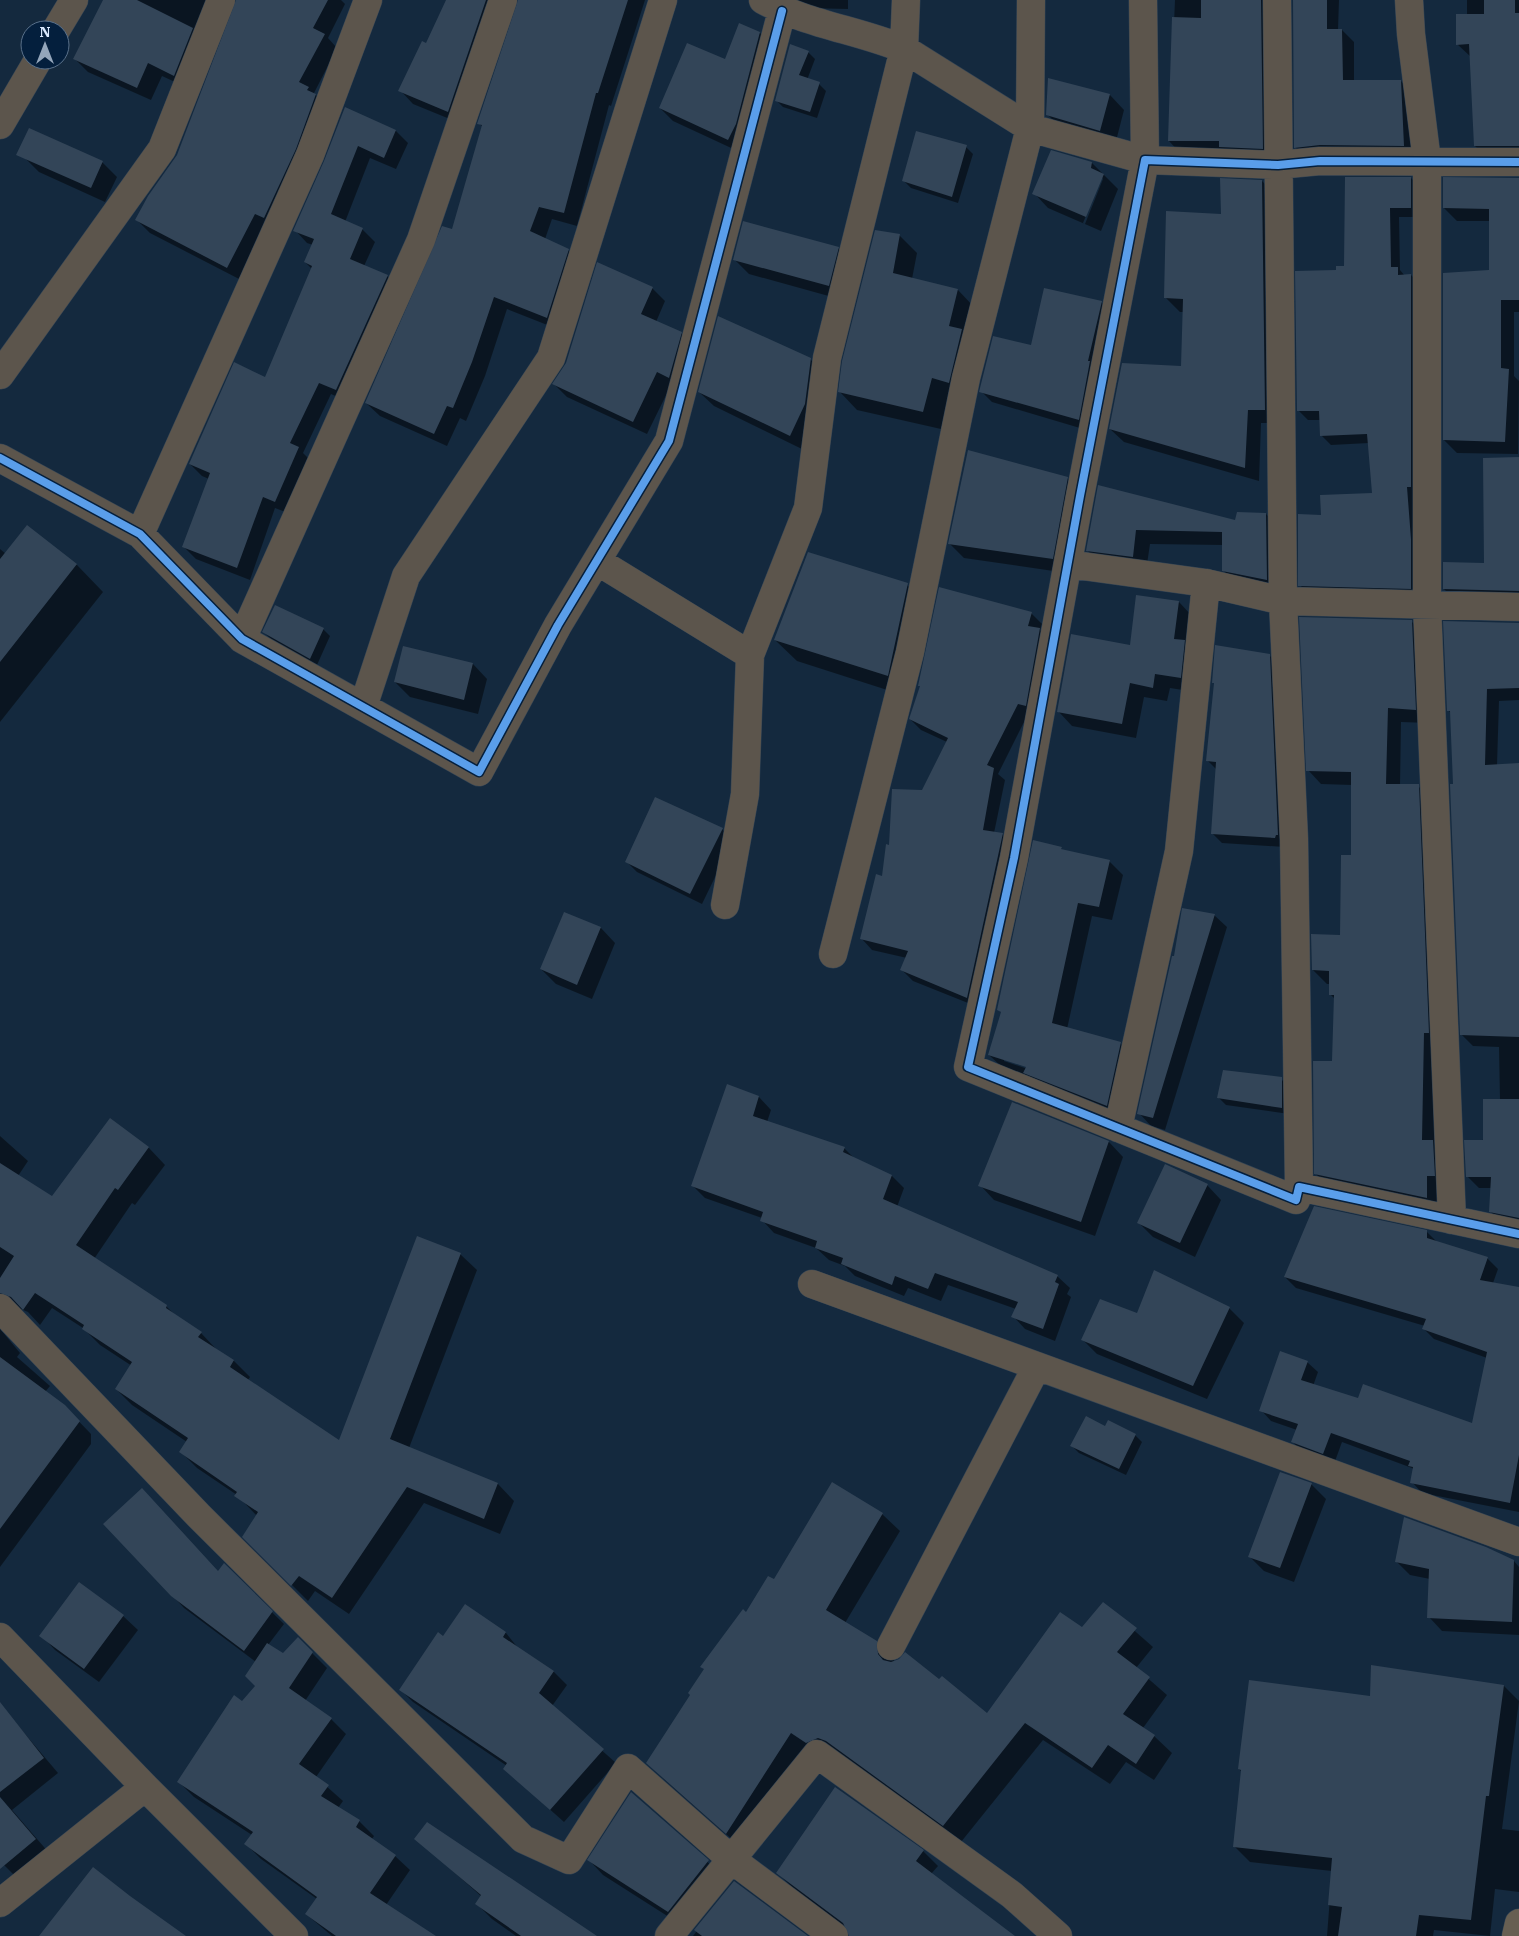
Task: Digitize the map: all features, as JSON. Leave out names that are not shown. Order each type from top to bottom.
[{"type":"main road","points":[[1516,1936],[1519,1923]]},
{"type":"street","points":[[62,20],[74,0]]},
{"type":"street","points":[[0,375],[162,149],[221,0]]},
{"type":"street","points":[[140,534],[310,155],[368,0]]},
{"type":"street","points":[[242,639],[421,240],[503,0]]},
{"type":"street","points":[[363,707],[406,576],[551,358],[663,0]]},
{"type":"street","points":[[725,905],[745,794],[750,655],[808,508],[826,358],[904,49],[906,0]]},
{"type":"street","points":[[833,954],[910,652],[966,378],[1030,128],[1031,0]]},
{"type":"street","points":[[1143,0],[1145,160],[1014,858],[968,1067],[1296,1200],[1299,1187],[1294,839],[1283,601],[1277,0]]},
{"type":"street","points":[[1409,0],[1411,34],[1427,162],[1427,605],[1452,1220]]},
{"type":"street","points":[[0,458],[140,534],[242,639],[479,772],[558,625],[669,442],[772,5],[904,49],[1030,128],[1145,160],[1278,165],[1320,161],[1519,162]]},
{"type":"street","points":[[0,125],[32,70]]},
{"type":"street","points":[[597,561],[750,655]]},
{"type":"street","points":[[1068,564],[1206,583],[1283,601],[1519,607]]},
{"type":"street","points":[[1118,1128],[1179,851],[1206,583]]},
{"type":"street","points":[[1299,1187],[1519,1234]]},
{"type":"street","points":[[812,1284],[1519,1542]]},
{"type":"street","points":[[0,1308],[199,1516],[523,1838],[569,1860],[628,1768],[731,1859],[834,1936]]},
{"type":"street","points":[[890,1646],[1037,1366]]},
{"type":"street","points":[[0,1636],[145,1787],[294,1936]]},
{"type":"street","points":[[669,1936],[817,1754],[1012,1895],[1058,1936]]},
{"type":"street","points":[[0,1903],[145,1787]]},
{"type":"building","points":[[103,0],[137,0],[193,28],[174,76],[148,63],[137,88],[73,59]]},
{"type":"building","points":[[236,0],[328,0],[313,28],[325,34],[299,82],[309,87],[307,90],[316,94],[296,149],[264,218],[255,214],[227,268],[135,220],[148,196],[177,155]]},
{"type":"building","points":[[446,0],[486,0],[448,112],[398,91],[422,41],[426,43]]},
{"type":"building","points":[[518,0],[628,0],[598,93],[596,93],[564,213],[539,207],[530,231],[569,249],[547,318],[494,297],[472,362],[453,408],[447,406],[434,434],[365,403],[442,226],[452,229],[482,125],[477,124]]},
{"type":"building","points":[[1201,0],[1261,0],[1263,149],[1219,147],[1219,141],[1168,141],[1172,17],[1201,18]]},
{"type":"building","points":[[1293,0],[1327,0],[1327,29],[1342,29],[1343,80],[1401,80],[1404,146],[1320,145],[1294,148]]},
{"type":"building","points":[[1484,0],[1515,0],[1515,13],[1519,13],[1519,146],[1474,146],[1469,44],[1456,45],[1456,14],[1484,14]]},
{"type":"building","points":[[739,23],[760,32],[736,124],[728,140],[659,108],[687,43],[725,59]]},
{"type":"building","points":[[790,44],[809,51],[799,75],[820,82],[810,112],[775,101]]},
{"type":"building","points":[[1048,78],[1110,94],[1100,131],[1046,115]]},
{"type":"building","points":[[345,107],[396,130],[384,158],[358,146],[331,214],[363,228],[350,259],[388,275],[336,390],[319,383],[290,443],[299,447],[275,502],[263,497],[237,568],[182,547],[210,473],[189,464],[234,362],[265,377],[312,266],[304,262],[314,239],[293,231],[324,161]]},
{"type":"building","points":[[29,128],[103,161],[91,188],[16,155]]},
{"type":"building","points":[[916,131],[967,145],[952,197],[902,181]]},
{"type":"building","points":[[1051,150],[1092,162],[1091,168],[1104,174],[1086,217],[1032,194]]},
{"type":"building","points":[[1345,177],[1411,177],[1411,208],[1390,208],[1391,267],[1398,267],[1398,275],[1411,274],[1411,487],[1407,487],[1411,539],[1411,589],[1298,586],[1298,514],[1321,515],[1320,495],[1372,493],[1367,434],[1320,436],[1319,411],[1297,411],[1295,271],[1336,270],[1336,266],[1344,266]]},
{"type":"building","points":[[1443,177],[1519,178],[1519,300],[1501,300],[1501,368],[1509,369],[1505,442],[1443,440],[1443,273],[1489,270],[1489,209],[1443,208]]},
{"type":"building","points":[[1220,178],[1262,180],[1265,410],[1248,410],[1245,468],[1109,429],[1122,363],[1181,366],[1183,299],[1164,298],[1166,211],[1221,214]]},
{"type":"building","points":[[743,221],[839,247],[829,286],[733,260]]},
{"type":"building","points":[[875,230],[900,234],[893,273],[958,289],[949,326],[962,329],[949,383],[932,378],[923,412],[838,392],[842,361]]},
{"type":"building","points":[[597,262],[653,287],[641,314],[682,332],[669,378],[657,372],[633,422],[552,384],[566,363]]},
{"type":"building","points":[[1044,288],[1102,301],[1088,361],[1090,361],[1079,420],[979,392],[993,336],[1031,345]]},
{"type":"building","points":[[718,316],[811,358],[805,404],[790,436],[698,392]]},
{"type":"building","points":[[968,450],[1068,477],[1053,559],[948,544]]},
{"type":"building","points":[[1519,457],[1519,591],[1443,589],[1443,562],[1484,563],[1483,458]]},
{"type":"building","points":[[1098,485],[1235,520],[1237,512],[1266,513],[1267,580],[1222,571],[1222,532],[1136,530],[1133,557],[1086,551]]},
{"type":"building","points":[[27,525],[77,564],[0,662],[0,559]]},
{"type":"building","points":[[808,552],[908,583],[888,676],[774,640]]},
{"type":"building","points":[[939,587],[1032,612],[1028,626],[1040,628],[1026,706],[1018,704],[987,765],[994,768],[983,830],[1003,833],[967,998],[900,970],[908,951],[860,939],[876,874],[882,876],[886,844],[889,845],[892,789],[922,790],[948,738],[909,719],[920,686],[918,686]]},
{"type":"building","points":[[1136,595],[1179,601],[1174,639],[1185,640],[1181,678],[1155,674],[1153,688],[1130,683],[1122,724],[1057,712],[1071,634],[1130,645]]},
{"type":"building","points":[[275,605],[324,628],[310,659],[262,632]]},
{"type":"building","points":[[1299,617],[1412,620],[1416,710],[1388,708],[1386,784],[1419,784],[1429,1033],[1424,1033],[1422,1140],[1433,1140],[1435,1176],[1427,1176],[1427,1198],[1314,1174],[1313,1061],[1332,1061],[1334,995],[1329,995],[1329,971],[1312,970],[1311,934],[1340,935],[1341,855],[1351,855],[1351,772],[1306,771]]},
{"type":"building","points":[[1443,621],[1519,623],[1519,688],[1487,689],[1485,765],[1519,763],[1519,1037],[1460,1035],[1450,784],[1453,784],[1450,711],[1447,711]]},
{"type":"building","points":[[1215,645],[1270,654],[1278,835],[1275,838],[1211,834],[1216,762],[1206,761],[1214,683],[1212,683]]},
{"type":"building","points":[[403,646],[473,663],[464,700],[394,682]]},
{"type":"building","points":[[655,797],[723,828],[690,894],[625,862]]},
{"type":"building","points":[[1033,840],[1062,847],[1061,849],[1110,860],[1099,907],[1078,903],[1052,1023],[1121,1042],[1107,1106],[1023,1073],[1026,1067],[988,1055],[1001,1012],[997,1010]]},
{"type":"building","points":[[1182,908],[1215,914],[1153,1118],[1137,1114],[1172,956],[1174,956]]},
{"type":"building","points":[[564,912],[601,927],[577,985],[540,969]]},
{"type":"building","points":[[1223,1070],[1282,1077],[1282,1108],[1217,1098]]},
{"type":"building","points":[[727,1084],[759,1096],[753,1116],[845,1147],[843,1152],[892,1175],[883,1199],[1058,1275],[1055,1282],[1059,1284],[1043,1329],[1011,1317],[1018,1302],[935,1273],[928,1289],[895,1276],[892,1285],[841,1264],[843,1258],[815,1248],[817,1241],[760,1221],[763,1212],[691,1186]]},
{"type":"building","points":[[1483,1099],[1519,1099],[1519,1218],[1489,1212],[1491,1177],[1466,1177],[1464,1140],[1483,1140]]},
{"type":"building","points":[[1012,1102],[1109,1141],[1081,1222],[978,1186]]},
{"type":"building","points":[[110,1118],[149,1147],[118,1190],[115,1188],[76,1245],[167,1305],[166,1308],[202,1332],[198,1337],[234,1360],[230,1367],[339,1440],[417,1236],[461,1253],[390,1439],[498,1483],[484,1519],[407,1487],[332,1598],[299,1576],[291,1586],[242,1537],[258,1512],[234,1496],[237,1492],[179,1452],[188,1438],[115,1389],[132,1362],[82,1329],[84,1325],[35,1293],[23,1310],[11,1297],[0,1293],[0,1278],[14,1256],[0,1247],[0,1163],[52,1196]]},
{"type":"building","points":[[1165,1164],[1208,1184],[1180,1243],[1137,1223]]},
{"type":"building","points":[[1314,1206],[1427,1230],[1427,1238],[1488,1257],[1480,1280],[1519,1287],[1519,1455],[1510,1503],[1410,1483],[1413,1467],[1408,1466],[1410,1461],[1331,1433],[1323,1454],[1291,1442],[1298,1424],[1259,1411],[1280,1351],[1308,1361],[1301,1380],[1358,1398],[1363,1384],[1472,1423],[1487,1352],[1422,1329],[1426,1319],[1284,1277]]},
{"type":"building","points":[[1154,1270],[1230,1307],[1193,1386],[1081,1340],[1100,1299],[1137,1313]]},
{"type":"building","points":[[0,1357],[65,1405],[80,1421],[0,1529]]},
{"type":"building","points":[[1086,1416],[1105,1426],[1108,1420],[1136,1434],[1119,1469],[1070,1446]]},
{"type":"building","points":[[1280,1472],[1312,1483],[1280,1568],[1248,1557]]},
{"type":"building","points":[[832,1482],[883,1513],[826,1610],[877,1641],[878,1654],[883,1660],[891,1662],[899,1659],[905,1652],[939,1679],[942,1676],[987,1713],[1060,1612],[1082,1627],[1103,1602],[1137,1628],[1117,1652],[1150,1677],[1123,1714],[1155,1735],[1136,1764],[1108,1745],[1092,1768],[1025,1723],[943,1826],[826,1741],[818,1738],[806,1743],[791,1733],[726,1834],[646,1763],[690,1695],[688,1693],[704,1669],[700,1667],[743,1609],[746,1612],[768,1576],[774,1579]]},
{"type":"building","points":[[142,1488],[218,1571],[224,1563],[273,1611],[244,1651],[171,1596],[103,1524]]},
{"type":"building","points":[[1404,1517],[1486,1547],[1514,1560],[1512,1622],[1427,1618],[1429,1569],[1395,1562]]},
{"type":"building","points":[[79,1582],[124,1615],[84,1669],[39,1636]]},
{"type":"building","points":[[465,1604],[506,1632],[503,1637],[554,1671],[539,1693],[604,1749],[550,1810],[503,1769],[507,1763],[399,1690],[438,1632],[443,1636]]},
{"type":"building","points":[[298,1637],[313,1652],[289,1688],[332,1718],[299,1764],[329,1785],[321,1796],[360,1820],[356,1827],[396,1855],[370,1893],[436,1936],[336,1936],[305,1914],[317,1897],[244,1844],[253,1832],[177,1782],[234,1695],[242,1701],[255,1686],[245,1676],[267,1643],[283,1653]]},
{"type":"building","points":[[1371,1665],[1504,1685],[1489,1796],[1486,1796],[1471,1920],[1419,1915],[1416,1936],[1338,1936],[1342,1907],[1328,1905],[1332,1858],[1233,1847],[1241,1770],[1238,1769],[1249,1680],[1370,1696]]},
{"type":"building","points":[[0,1702],[44,1758],[0,1792]]},
{"type":"building","points":[[835,1787],[924,1850],[916,1861],[1015,1936],[849,1936],[843,1923],[776,1873]]},
{"type":"building","points":[[631,1792],[709,1860],[668,1912],[587,1860]]},
{"type":"building","points":[[0,1797],[36,1839],[0,1869]]},
{"type":"building","points":[[427,1822],[597,1936],[521,1936],[475,1904],[481,1895],[414,1839]]},
{"type":"building","points":[[93,1867],[130,1896],[186,1936],[39,1936]]},
{"type":"building","points":[[734,1881],[808,1936],[702,1936],[694,1930]]},
{"type":"cycle path","points":[[0,458],[140,534],[242,639],[479,772],[558,625],[669,441],[782,11]]},
{"type":"cycle path","points":[[1519,162],[1320,161],[1278,165],[1145,160],[1080,496],[1014,858],[968,1067],[1296,1200],[1299,1187],[1519,1234]]}]
